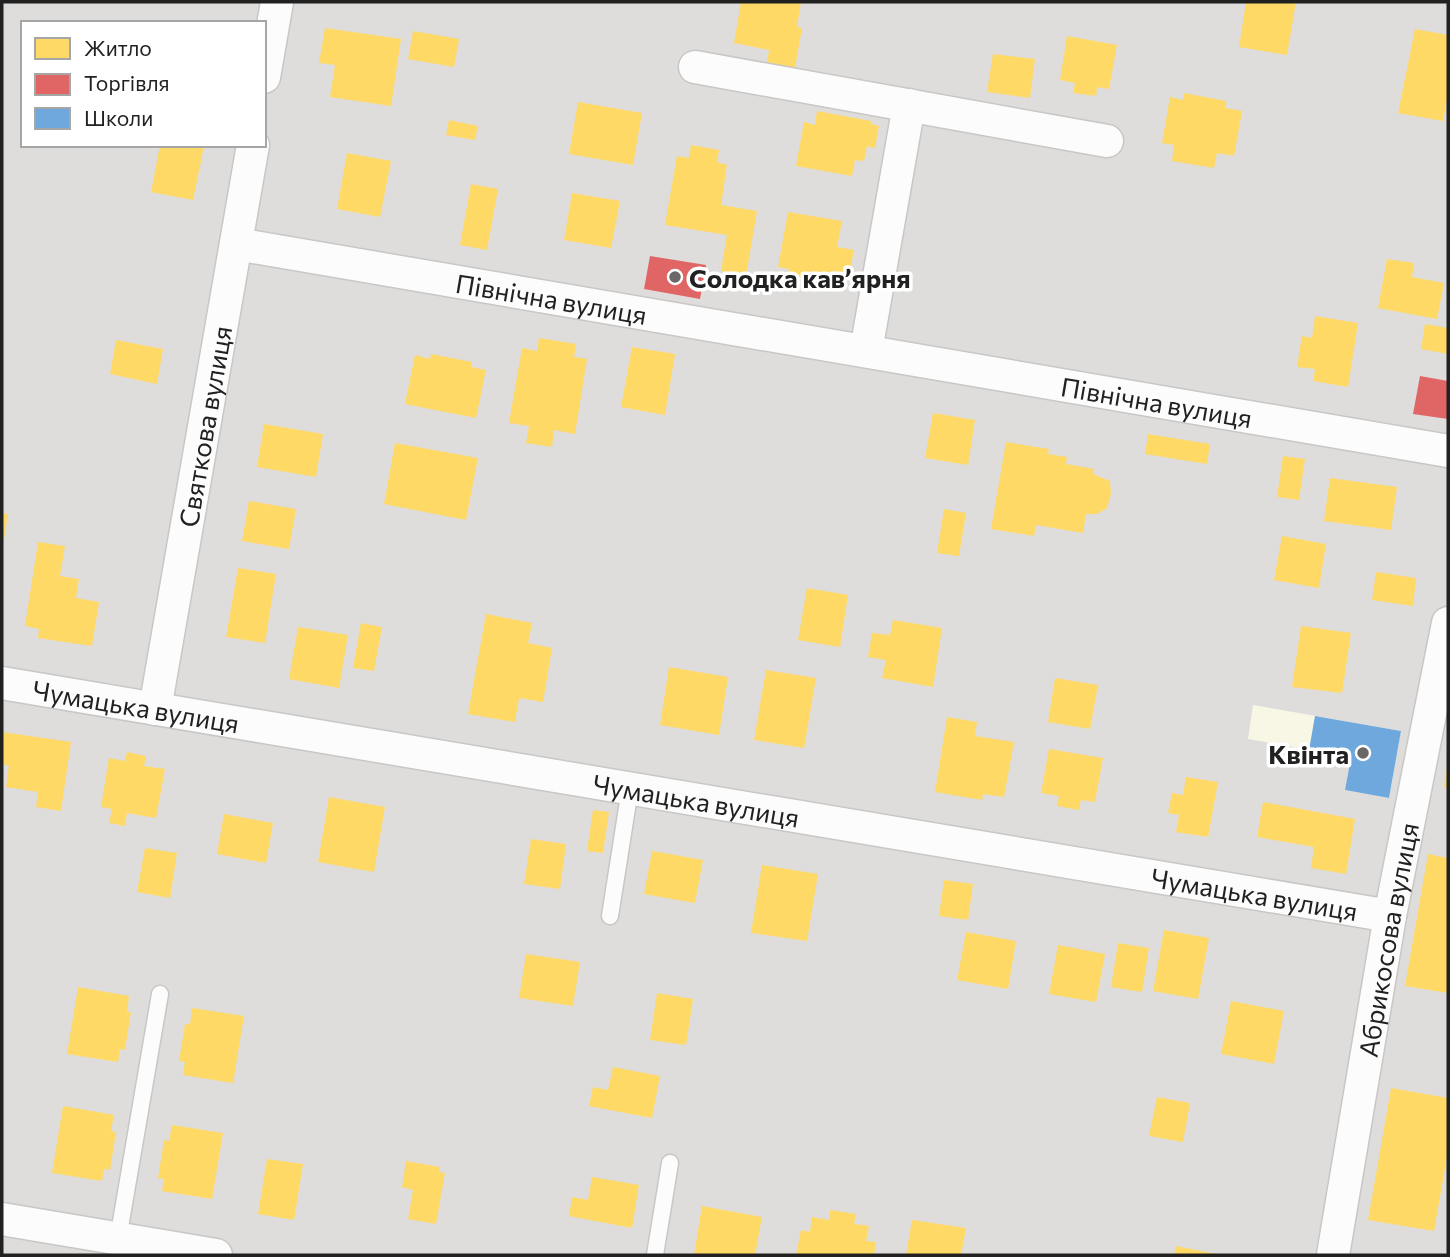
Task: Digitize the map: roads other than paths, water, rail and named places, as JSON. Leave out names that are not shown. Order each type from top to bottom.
[{"type":"street","points":[[266,65],[277,2]]},
{"type":"street","points":[[695,67],[1107,141]]},
{"type":"street","points":[[866,351],[909,105]]},
{"type":"street","name":"Святкова вулиця","points":[[155,709],[253,147]]},
{"type":"street","name":"Північна вулиця","points":[[236,244],[1448,451]]},
{"type":"street","name":"Абрикосова вулиця","points":[[1333,1255],[1390,916],[1448,623]]},
{"type":"street","name":"Чумацька вулиця","points":[[2,683],[1390,916]]},
{"type":"street","points":[[2,1219],[216,1255]]},
{"type":"lane","points":[[610,916],[629,789]]},
{"type":"lane","points":[[118,1239],[160,994]]},
{"type":"lane","points":[[655,1255],[670,1163]]},
{"type":"place","name":"Солодка кав’ярня","points":[[675,277]]},
{"type":"place","name":"Квінта","points":[[1363,753]]}]
